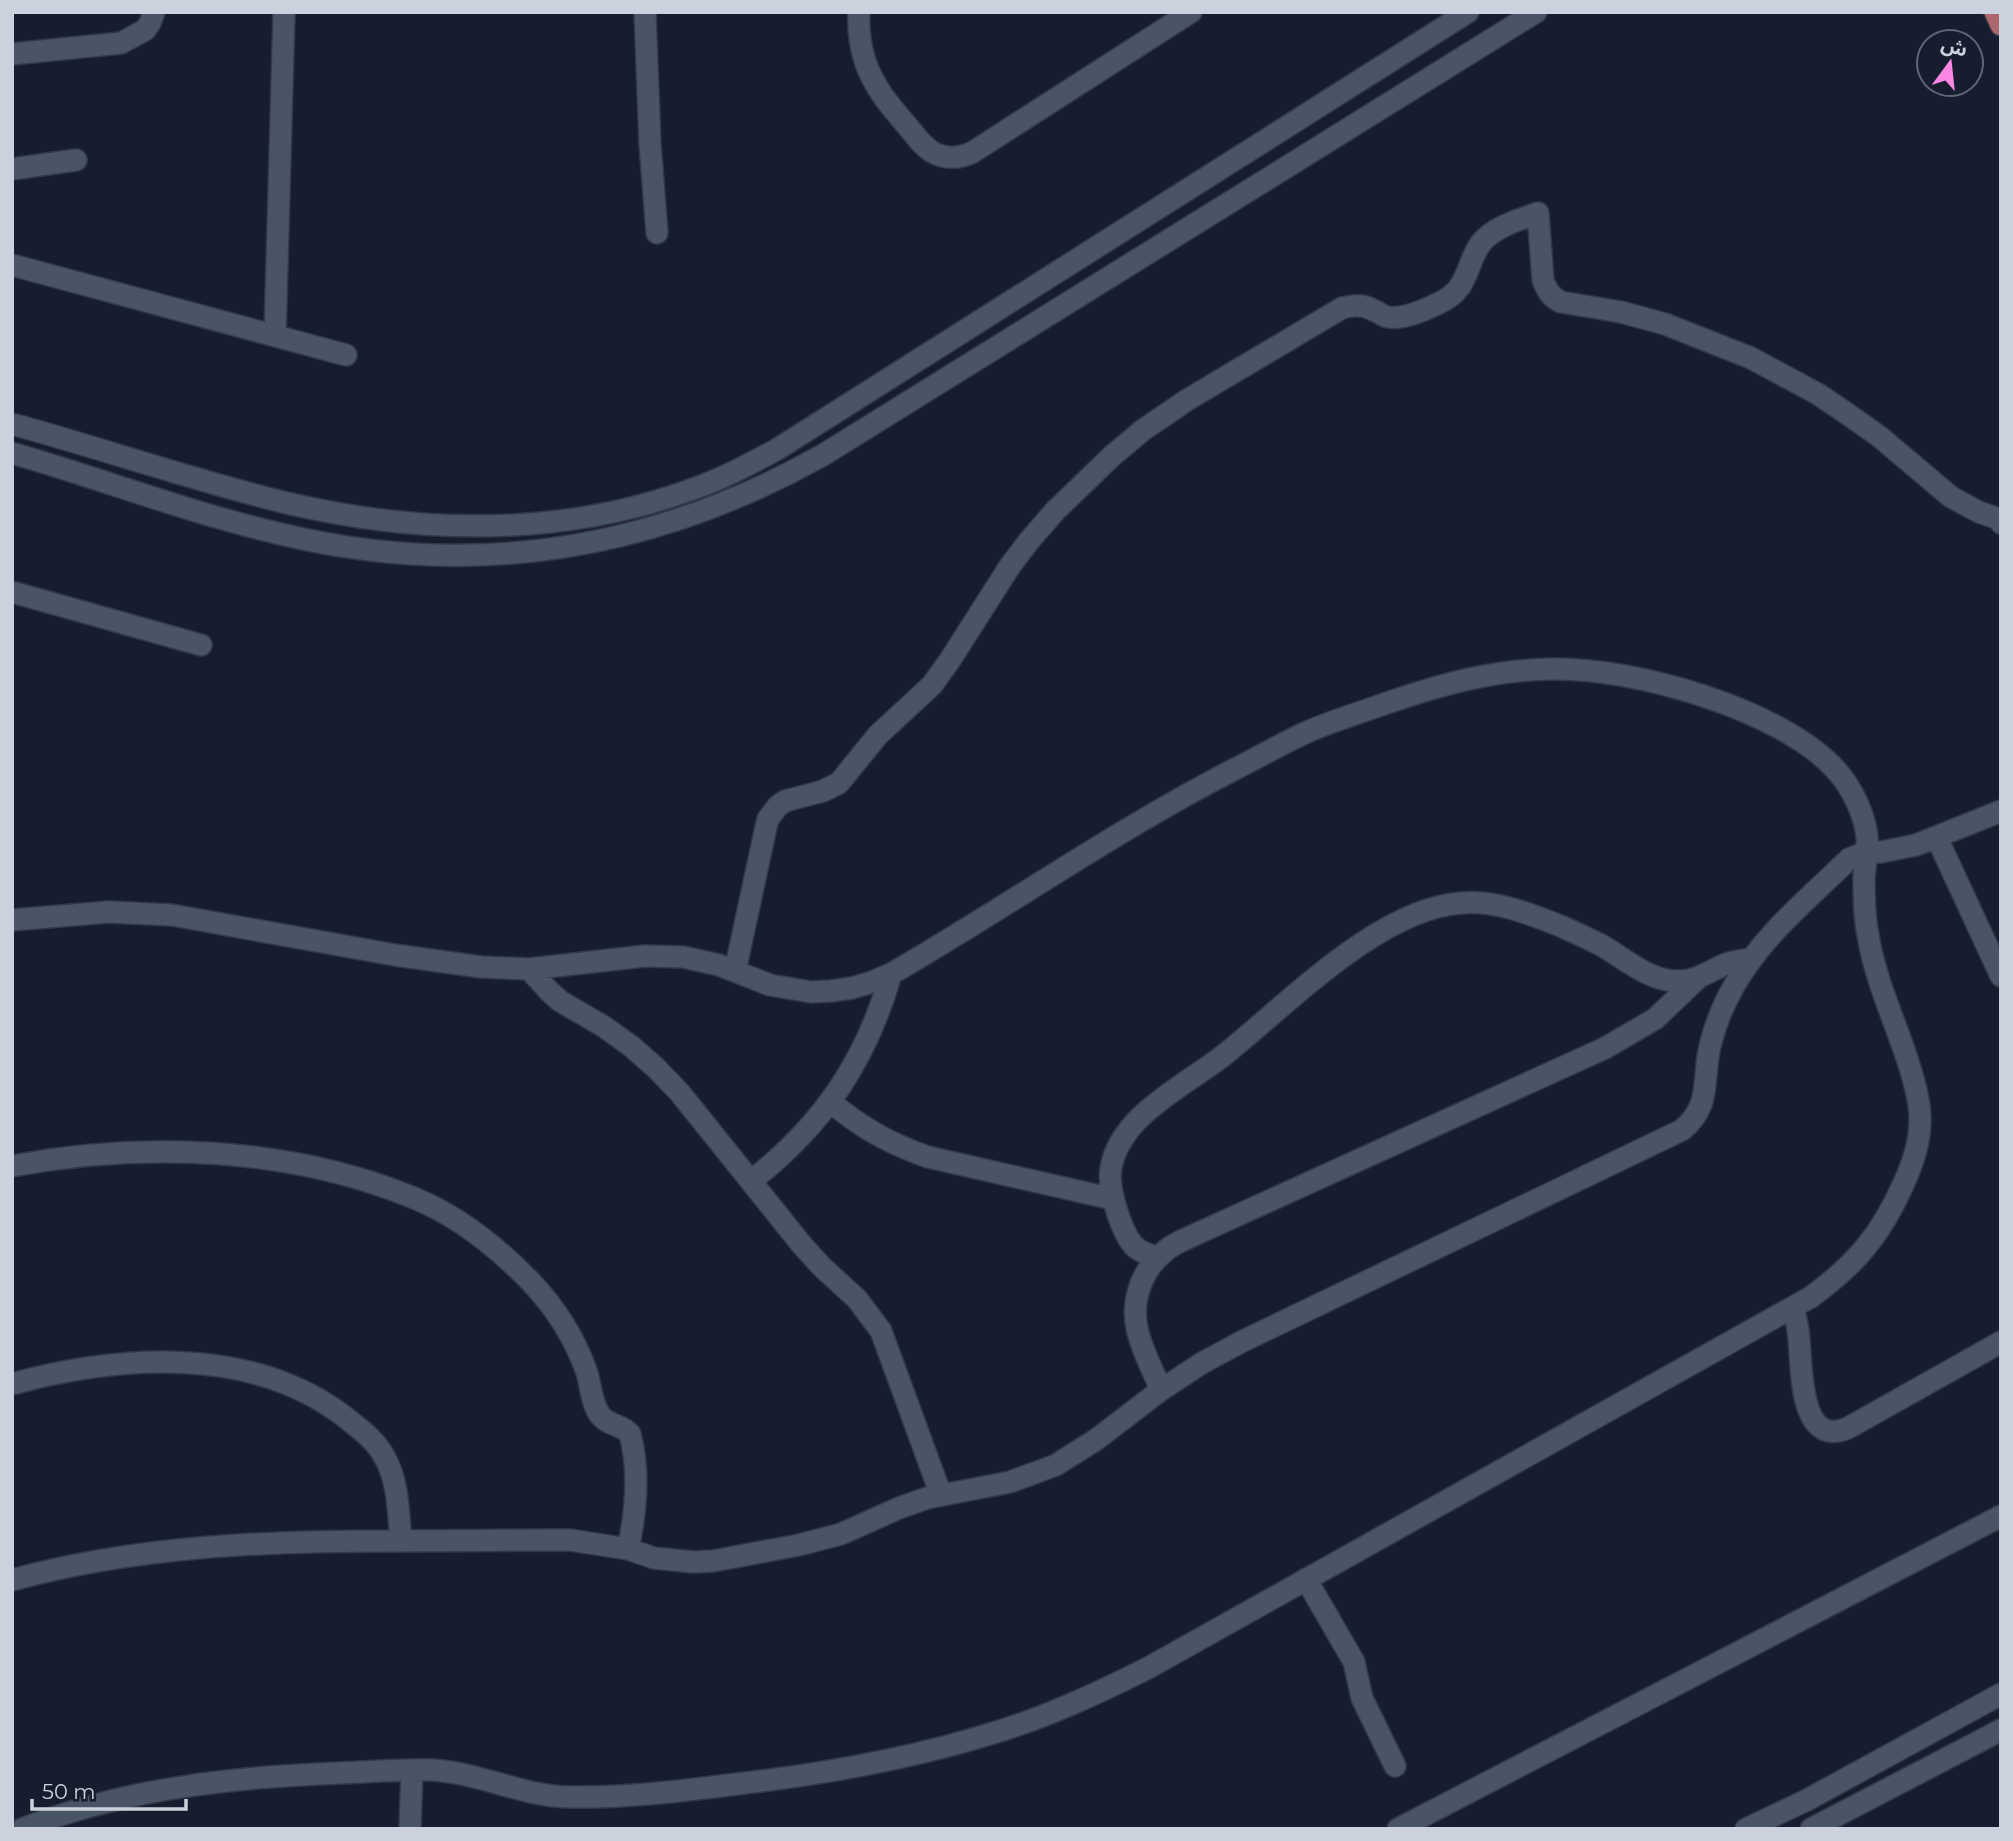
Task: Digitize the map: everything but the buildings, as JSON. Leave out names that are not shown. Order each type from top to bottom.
[{"type":"street","points":[[12,54],[121,43],[145,30],[154,12]]},
{"type":"street","points":[[275,336],[284,12]]},
{"type":"street","points":[[645,12],[650,144],[657,233]]},
{"type":"street","points":[[859,12],[864,58],[883,98],[923,145],[939,155],[949,157],[973,152],[1191,12]]},
{"type":"street","points":[[12,424],[287,503],[392,521],[466,526],[544,523],[606,514],[655,502],[720,478],[776,450],[1468,12]]},
{"type":"street","points":[[12,453],[251,527],[366,550],[451,556],[534,552],[616,538],[743,496],[823,455],[1536,12]]},
{"type":"street","points":[[12,169],[76,160]]},
{"type":"street","points":[[735,971],[766,827],[772,812],[785,802],[823,791],[839,783],[878,735],[932,685],[1017,557],[1055,511],[1083,483],[1143,430],[1187,400],[1342,308],[1363,306],[1381,315],[1401,318],[1440,303],[1463,283],[1476,252],[1488,236],[1538,213],[1543,281],[1552,297],[1561,302],[1621,312],[1665,324],[1751,358],[1785,375],[1880,437],[1951,497],[1999,519],[2001,523]]},
{"type":"street","points":[[12,265],[345,355]]},
{"type":"street","points":[[12,592],[201,645]]},
{"type":"street","points":[[12,920],[109,912],[172,915],[452,964],[529,969],[664,955],[701,960],[790,990],[811,992],[852,988],[891,974],[1098,846],[1185,795],[1290,740],[1429,689],[1493,673],[1556,669],[1629,677],[1701,695],[1770,724],[1821,755],[1835,769],[1847,784],[1863,820],[1867,839],[1864,906],[1867,932],[1878,976],[1919,1101],[1920,1118],[1919,1142],[1913,1163],[1883,1226],[1841,1274],[1811,1297],[1148,1668],[1099,1692],[996,1732],[891,1760],[703,1789],[569,1797],[523,1791],[456,1773],[412,1770],[286,1775],[186,1786],[130,1796],[85,1807],[22,1829]]},
{"type":"street","points":[[12,1580],[126,1557],[252,1543],[569,1540],[628,1549],[674,1561],[713,1561],[830,1538],[899,1508],[941,1495],[1010,1482],[1056,1465],[1097,1439],[1161,1390],[1202,1363],[1243,1341],[1682,1130],[1702,1106],[1709,1047],[1735,984],[1752,959],[1789,918],[1849,859],[1866,852],[1899,849],[1937,838],[2001,811]]},
{"type":"street","points":[[1937,838],[2001,976]]},
{"type":"street","points":[[1158,1257],[1142,1252],[1131,1242],[1113,1199],[1110,1184],[1112,1161],[1124,1137],[1144,1114],[1208,1068],[1300,990],[1393,925],[1443,905],[1498,905],[1516,909],[1579,935],[1657,977],[1679,982],[1699,977],[1727,964],[1752,959]]},
{"type":"street","points":[[529,969],[549,992],[612,1032],[656,1068],[680,1093],[802,1245],[870,1314],[881,1331],[941,1495]]},
{"type":"street","points":[[751,1181],[794,1145],[831,1102],[861,1054],[873,1028],[891,974]]},
{"type":"street","points":[[1161,1390],[1137,1330],[1136,1317],[1139,1290],[1144,1276],[1158,1257],[1181,1241],[1605,1048],[1655,1019],[1699,977]]},
{"type":"street","points":[[831,1102],[866,1129],[907,1150],[1113,1199]]},
{"type":"street","points":[[12,1166],[115,1153],[237,1155],[305,1166],[371,1183],[415,1198],[458,1221],[509,1260],[552,1307],[570,1333],[586,1370],[598,1413],[606,1421],[630,1434],[636,1482],[628,1549]]},
{"type":"street","points":[[1793,1307],[1809,1412],[1818,1426],[1833,1432],[1848,1428],[2001,1342]]},
{"type":"street","points":[[12,1384],[76,1370],[180,1364],[241,1370],[291,1386],[340,1413],[379,1447],[394,1480],[401,1541]]},
{"type":"street","points":[[1398,1829],[2001,1516]]},
{"type":"street","points":[[1306,1579],[1354,1662],[1362,1698],[1395,1766]]},
{"type":"street","points":[[1746,1829],[1807,1800],[2001,1694]]},
{"type":"street","points":[[1811,1829],[2001,1730]]},
{"type":"street","points":[[410,1829],[412,1770]]}]
